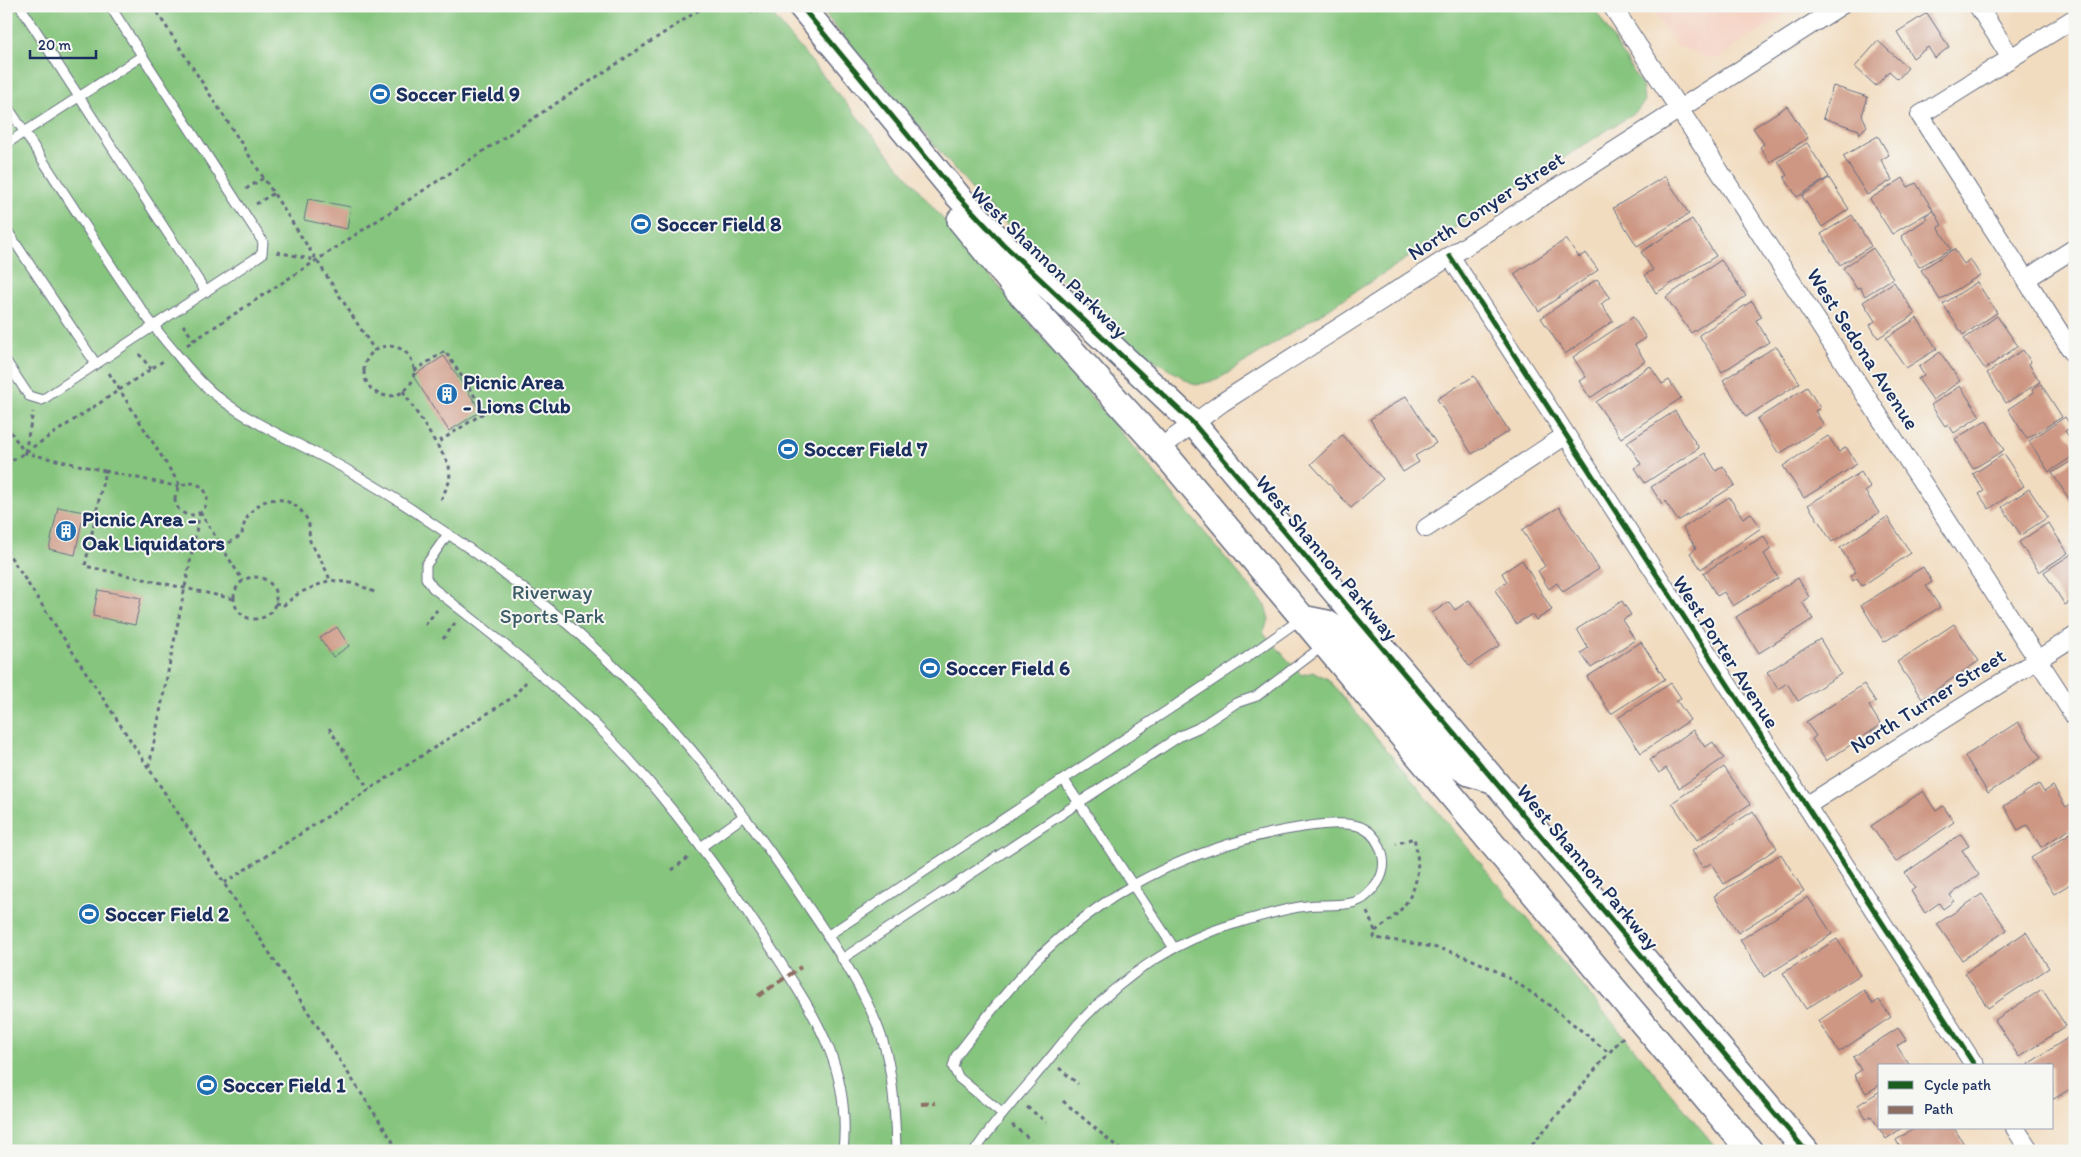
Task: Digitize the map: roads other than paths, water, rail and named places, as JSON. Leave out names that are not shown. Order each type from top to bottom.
[{"type":"street","name":"West Shannon Parkway","points":[[783,6],[1018,291],[1160,448],[1750,1151]]},
{"type":"street","name":"West Shannon Parkway","points":[[801,6],[958,196],[1003,244],[1193,423],[1806,1151]]},
{"type":"street","name":"West Sedona Avenue","points":[[1612,6],[2075,717]]},
{"type":"street","name":"North Conyer Street","points":[[1160,448],[1193,423],[1840,6]]},
{"type":"street","points":[[1978,6],[2011,58]]},
{"type":"street","points":[[2075,18],[1920,114],[2075,356]]},
{"type":"street","points":[[2026,279],[2075,248]]},
{"type":"street","name":"West Porter Avenue","points":[[1450,256],[1974,1064]]},
{"type":"street","points":[[1426,528],[1566,436]]},
{"type":"street","points":[[1302,618],[1327,623],[1352,640],[1458,766],[1469,773],[1492,780]]},
{"type":"street","name":"North Turner Street","points":[[1806,806],[2075,636]]},
{"type":"street","points":[[2016,1130],[2030,1151]]},
{"type":"lane","points":[[20,6],[206,292]]},
{"type":"lane","points":[[6,361],[29,396],[42,400],[262,254],[263,242],[110,6]]},
{"type":"lane","points":[[6,144],[142,56]]},
{"type":"lane","points":[[6,104],[153,327],[185,365],[218,397],[250,418],[348,470],[499,569],[561,618],[607,660],[690,749],[744,816],[827,936],[871,1011],[883,1041],[892,1076],[896,1151]]},
{"type":"lane","points":[[6,229],[96,364]]},
{"type":"lane","points":[[448,534],[426,565],[426,578],[433,588],[536,670],[614,743],[660,794],[701,847],[753,921],[822,1031],[835,1061],[841,1087],[844,1114],[843,1151]]},
{"type":"lane","points":[[827,936],[1228,671],[1302,618]]},
{"type":"lane","points":[[842,959],[1180,736],[1198,728],[1236,703],[1256,696],[1324,645]]},
{"type":"lane","points":[[1064,780],[1174,948]]},
{"type":"lane","points":[[701,847],[744,816]]},
{"type":"lane","points":[[975,1151],[1002,1115],[1080,1022],[1138,971],[1189,940],[1232,924],[1306,906],[1346,903],[1364,898],[1379,882],[1385,862],[1378,841],[1363,827],[1343,825],[1314,826],[1278,831],[1195,854],[1133,884],[1078,923],[1042,955],[956,1056],[953,1067],[959,1078],[1002,1115]]},
{"type":"place","name":"Soccer Field 9","points":[[380,94]]},
{"type":"place","name":"Soccer Field 8","points":[[641,224]]},
{"type":"place","name":"Picnic Area - Lions Club","points":[[447,394]]},
{"type":"place","name":"Soccer Field 7","points":[[788,449]]},
{"type":"place","name":"Picnic Area - Oak Liquidators","points":[[66,531]]},
{"type":"place","name":"Soccer Field 6","points":[[930,668]]},
{"type":"place","name":"Soccer Field 2","points":[[89,914]]},
{"type":"place","name":"Soccer Field 1","points":[[207,1085]]},
{"type":"park label","name":"Riverway Sports Park","points":[[552,604]]}]
